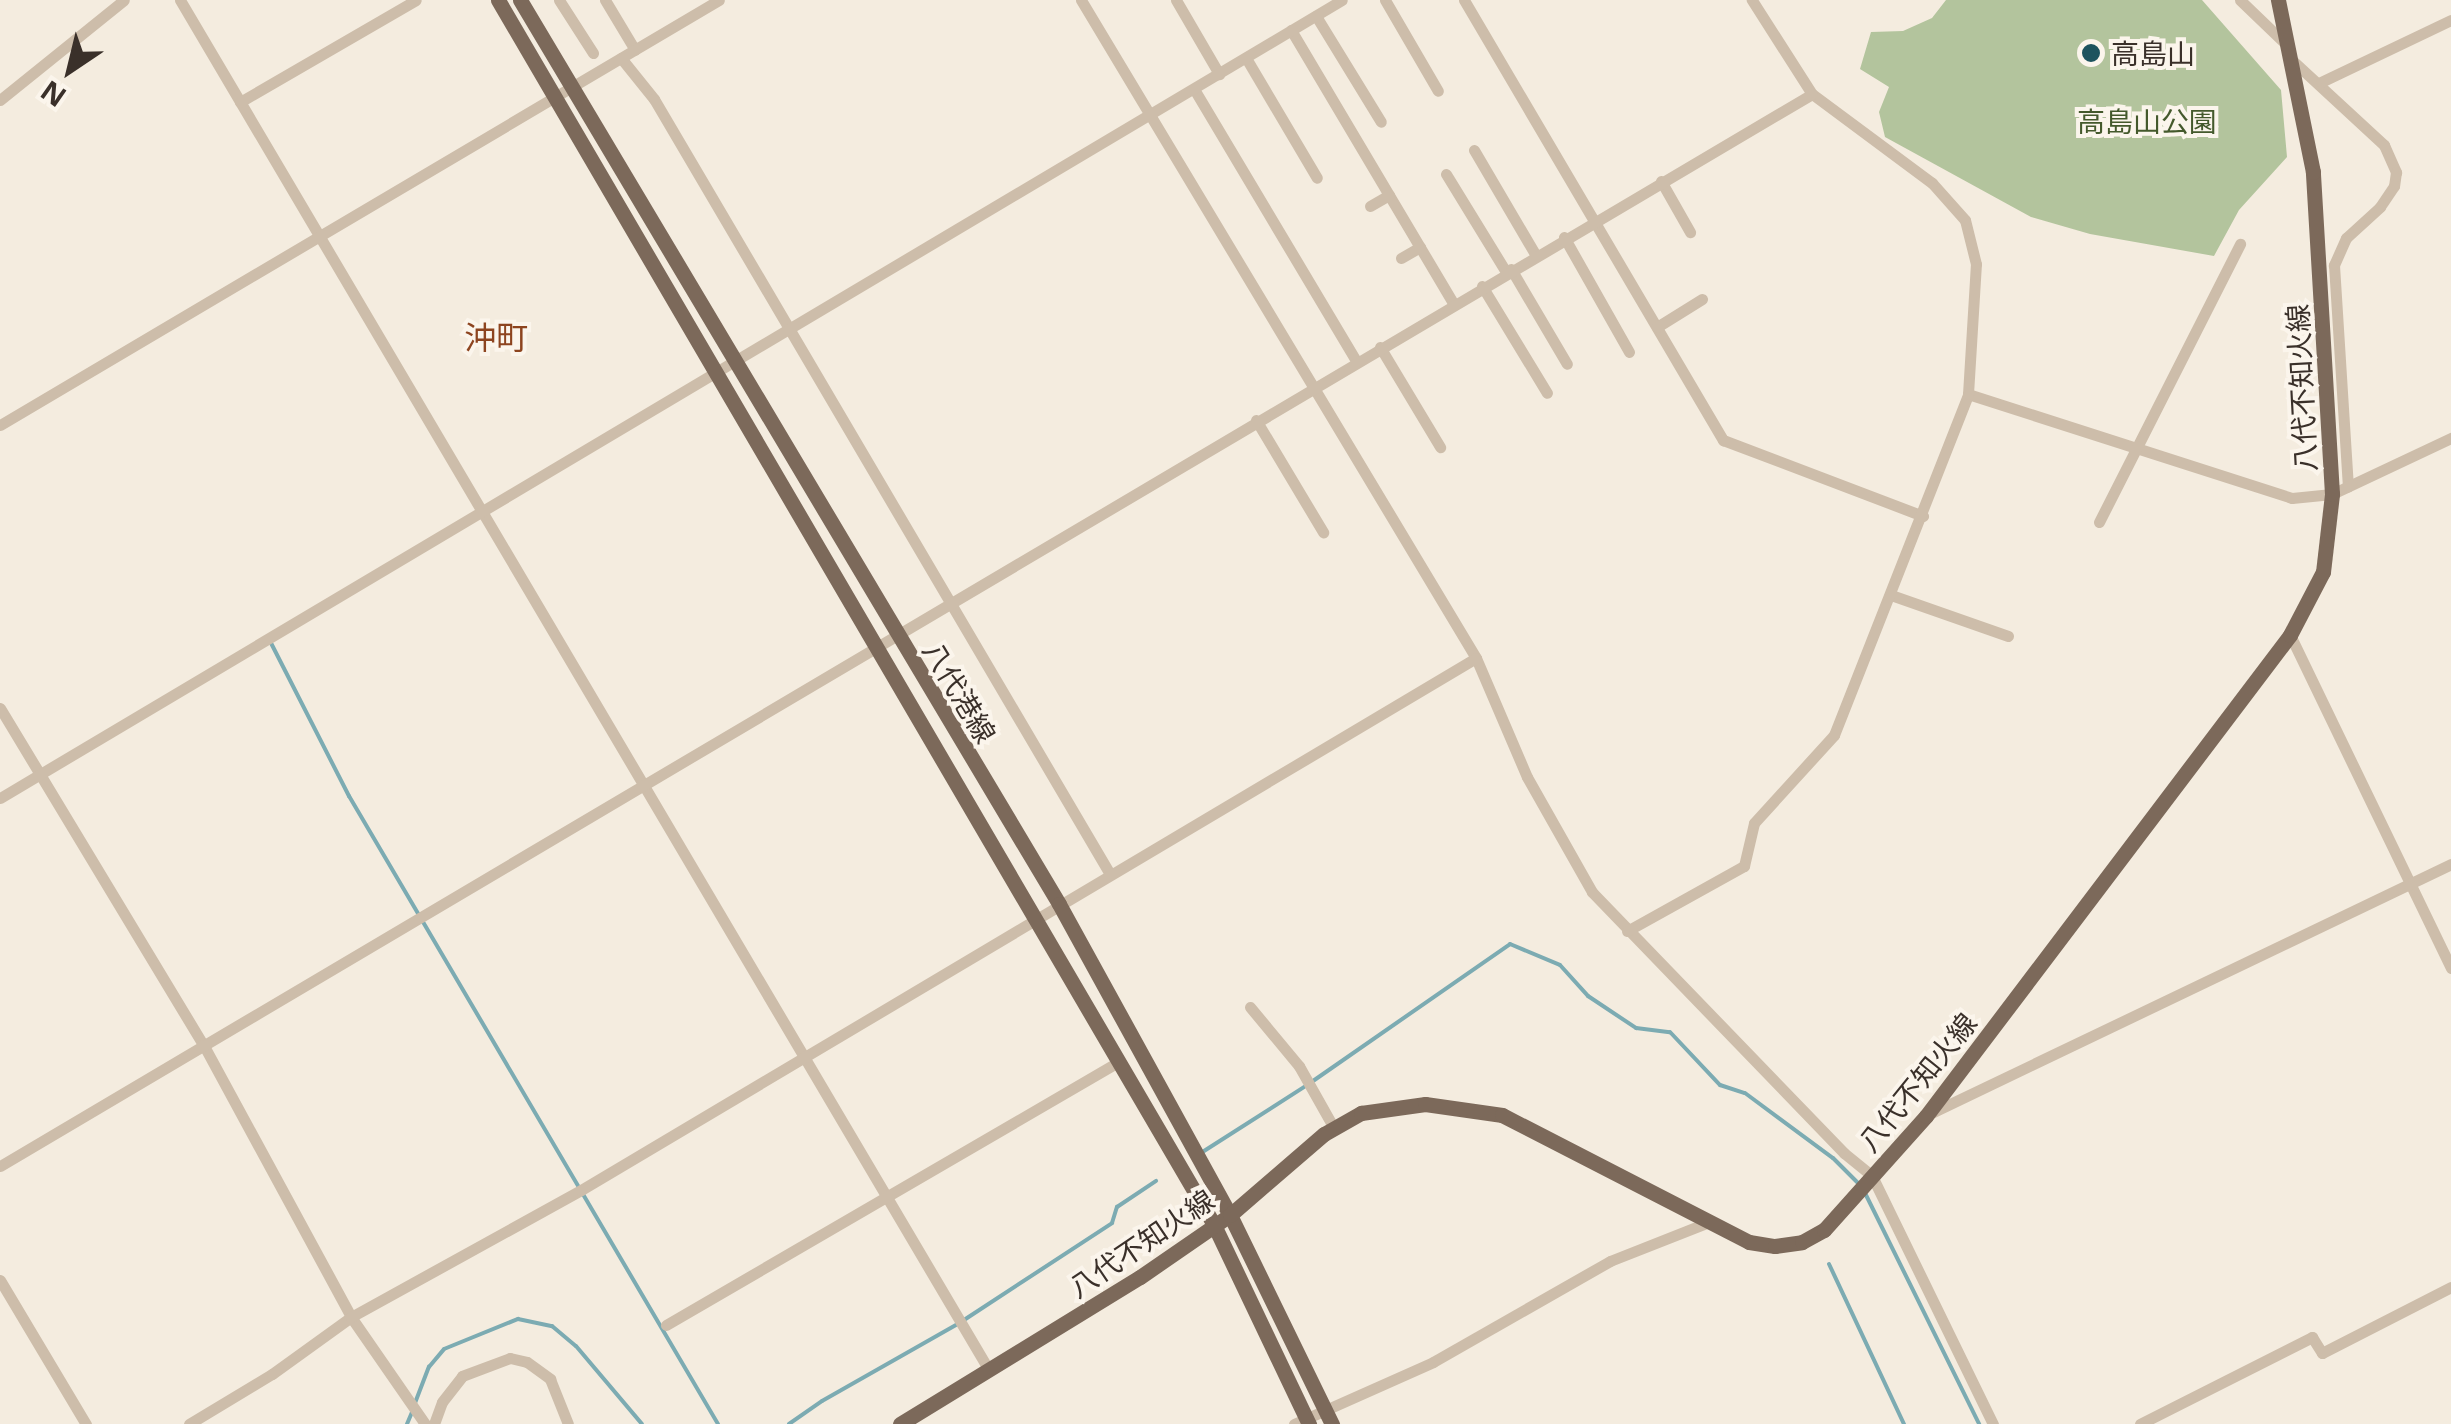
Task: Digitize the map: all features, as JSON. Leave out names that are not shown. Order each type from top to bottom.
[{"type":"main road","name":"八代港線","points":[[498,0],[1214,1225],[1303,1422]]},
{"type":"main road","name":"八代港線","points":[[520,0],[1059,904],[1230,1215],[1328,1416]]},
{"type":"main road","name":"八代不知火線","points":[[900,1424],[1140,1277],[1230,1215],[1334,1128],[1361,1113],[1425,1104],[1502,1115],[1749,1242],[1776,1246],[1802,1242],[1824,1230],[1926,1116],[2290,635],[2323,572],[2332,494],[2314,172],[2278,0]]},
{"type":"street","points":[[0,100],[124,0]]},
{"type":"street","points":[[180,0],[989,1370]]},
{"type":"street","points":[[240,102],[416,0]]},
{"type":"street","points":[[560,0],[593,52]]},
{"type":"street","points":[[605,0],[635,50]]},
{"type":"street","points":[[0,425],[718,0]]},
{"type":"street","points":[[1081,0],[1310,388],[1476,658],[1528,777],[1592,892],[1868,1181],[1993,1424]]},
{"type":"street","points":[[1176,0],[1219,74]]},
{"type":"street","points":[[0,798],[1342,0]]},
{"type":"street","points":[[1384,0],[1438,92]]},
{"type":"street","points":[[1464,0],[1723,440],[1922,516]]},
{"type":"street","points":[[1627,931],[1744,866],[1754,822],[1834,735],[1968,394],[1976,264],[1965,220],[1932,183],[1812,94],[1752,0]]},
{"type":"street","points":[[2240,0],[2384,145],[2396,172],[2394,186],[2380,207],[2346,238],[2334,265],[2348,487]]},
{"type":"street","points":[[1316,16],[1381,122]]},
{"type":"street","points":[[2321,82],[2451,20]]},
{"type":"street","points":[[1292,30],[1453,303]]},
{"type":"street","points":[[622,58],[654,99],[1110,874]]},
{"type":"street","points":[[1246,58],[1317,178]]},
{"type":"street","points":[[1194,89],[1356,361]]},
{"type":"street","points":[[0,1166],[646,786],[1535,254],[1812,94]]},
{"type":"street","points":[[1474,150],[1535,254]]},
{"type":"street","points":[[1446,174],[1567,364]]},
{"type":"street","points":[[1660,181],[1690,232]]},
{"type":"street","points":[[1370,206],[1389,195]]},
{"type":"street","points":[[1564,237],[1629,352]]},
{"type":"street","points":[[2099,522],[2240,244]]},
{"type":"street","points":[[1401,258],[1420,247]]},
{"type":"street","points":[[1482,286],[1548,393]]},
{"type":"street","points":[[1657,327],[1702,299]]},
{"type":"street","points":[[1380,346],[1440,447]]},
{"type":"street","points":[[1968,394],[2292,498],[2332,494],[2451,438]]},
{"type":"street","points":[[1256,420],[1323,532]]},
{"type":"street","points":[[1890,595],[2008,636]]},
{"type":"street","points":[[2290,635],[2451,968]]},
{"type":"street","points":[[189,1424],[272,1374],[351,1317],[805,1058],[1476,658]]},
{"type":"street","points":[[0,708],[203,1044],[351,1317],[421,1420]]},
{"type":"street","points":[[1926,1116],[2451,864]]},
{"type":"street","points":[[1250,1007],[1298,1066],[1334,1128]]},
{"type":"street","points":[[666,1324],[1120,1061]]},
{"type":"street","points":[[1303,1422],[1328,1416],[1433,1362],[1610,1261],[1708,1222]]},
{"type":"street","points":[[0,1280],[86,1424]]},
{"type":"street","points":[[2140,1424],[2312,1337],[2322,1353],[2451,1286]]},
{"type":"street","points":[[434,1424],[442,1402],[462,1376],[510,1358],[527,1362],[550,1378],[568,1424]]},
{"type":"green space","name":"高島山公園","points":[[1946,0],[2202,0],[2281,90],[2287,157],[2239,210],[2214,256],[2090,234],[2031,217],[1885,137],[1879,112],[1889,87],[1860,69],[1871,32],[1903,31],[1932,18]]},
{"type":"waterway","points":[[271,643],[349,796],[718,1424]]},
{"type":"waterway","points":[[1313,1081],[1510,944],[1560,965],[1588,996],[1636,1028],[1670,1032],[1720,1085],[1745,1093],[1833,1158],[1858,1183]]},
{"type":"waterway","points":[[1204,1151],[1304,1087]]},
{"type":"waterway","points":[[964,1320],[1112,1223],[1117,1207],[1156,1181]]},
{"type":"waterway","points":[[1864,1191],[1979,1424]]},
{"type":"waterway","points":[[1829,1264],[1904,1424]]},
{"type":"waterway","points":[[415,1403],[429,1367],[444,1349],[518,1319],[552,1326],[576,1346],[642,1424]]},
{"type":"waterway","points":[[789,1424],[956,1325]]},
{"type":"waterway","points":[[407,1424],[412,1412]]},
{"type":"place","name":"高島山","points":[[2091,53]]},
{"type":"district","name":"沖町","points":[[496,337]]}]
